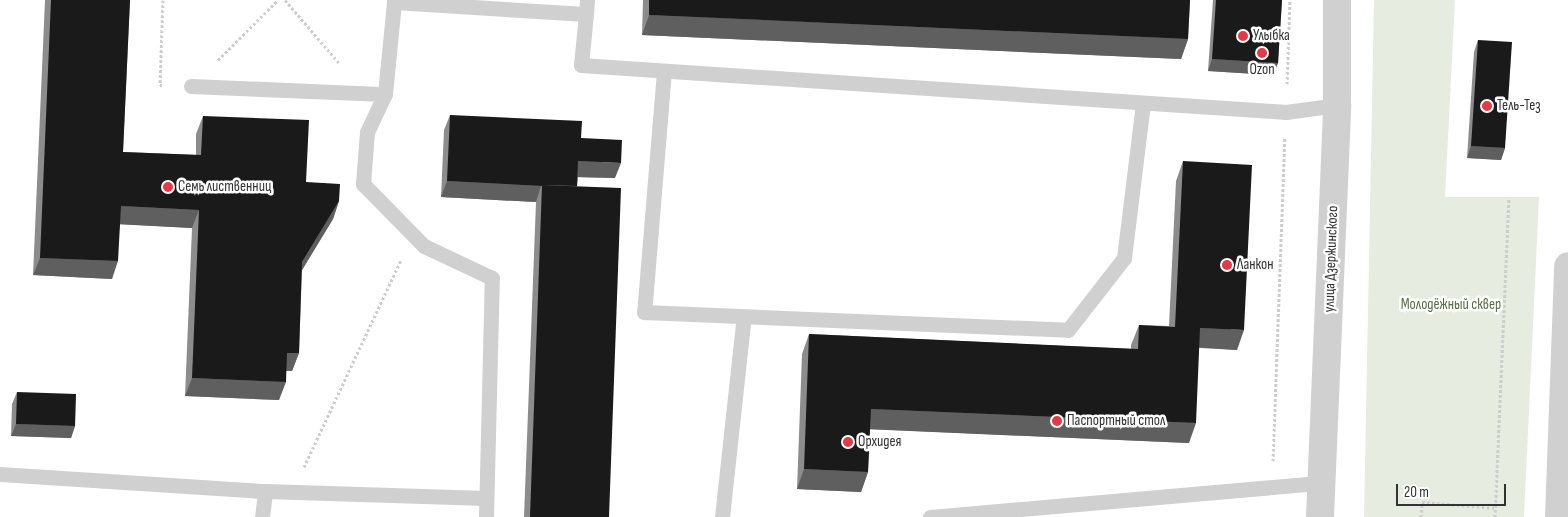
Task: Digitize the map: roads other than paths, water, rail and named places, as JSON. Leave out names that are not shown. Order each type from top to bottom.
[{"type":"street","name":"улица Дзержинского","points":[[1320,517],[1338,105],[1337,0]]},
{"type":"street","points":[[1559,517],[1568,266]]},
{"type":"lane","points":[[486,517],[492,278],[424,246],[364,184],[367,132],[385,94],[394,2],[587,7],[581,65],[1143,104],[1286,112],[1338,105]]},
{"type":"lane","points":[[664,71],[644,312],[1068,330],[1124,258],[1143,104]]},
{"type":"lane","points":[[191,86],[385,94]]},
{"type":"lane","points":[[722,517],[744,316]]},
{"type":"lane","points":[[0,474],[265,491],[486,498]]},
{"type":"lane","points":[[930,517],[1272,485],[1321,483]]},
{"type":"lane","points":[[262,517],[265,491]]},
{"type":"place","name":"Улыбка","points":[[1243,36]]},
{"type":"place","name":"Ozon","points":[[1262,53]]},
{"type":"place","name":"Тель-Тез","points":[[1487,106]]},
{"type":"place","name":"Семь лиственниц","points":[[168,187]]},
{"type":"place","name":"Ланкон","points":[[1227,265]]},
{"type":"place","name":"Паспортный стол","points":[[1057,421]]},
{"type":"place","name":"Орхидея","points":[[848,442]]},
{"type":"park label","name":"Молодёжный сквер","points":[[1451,305]]}]
